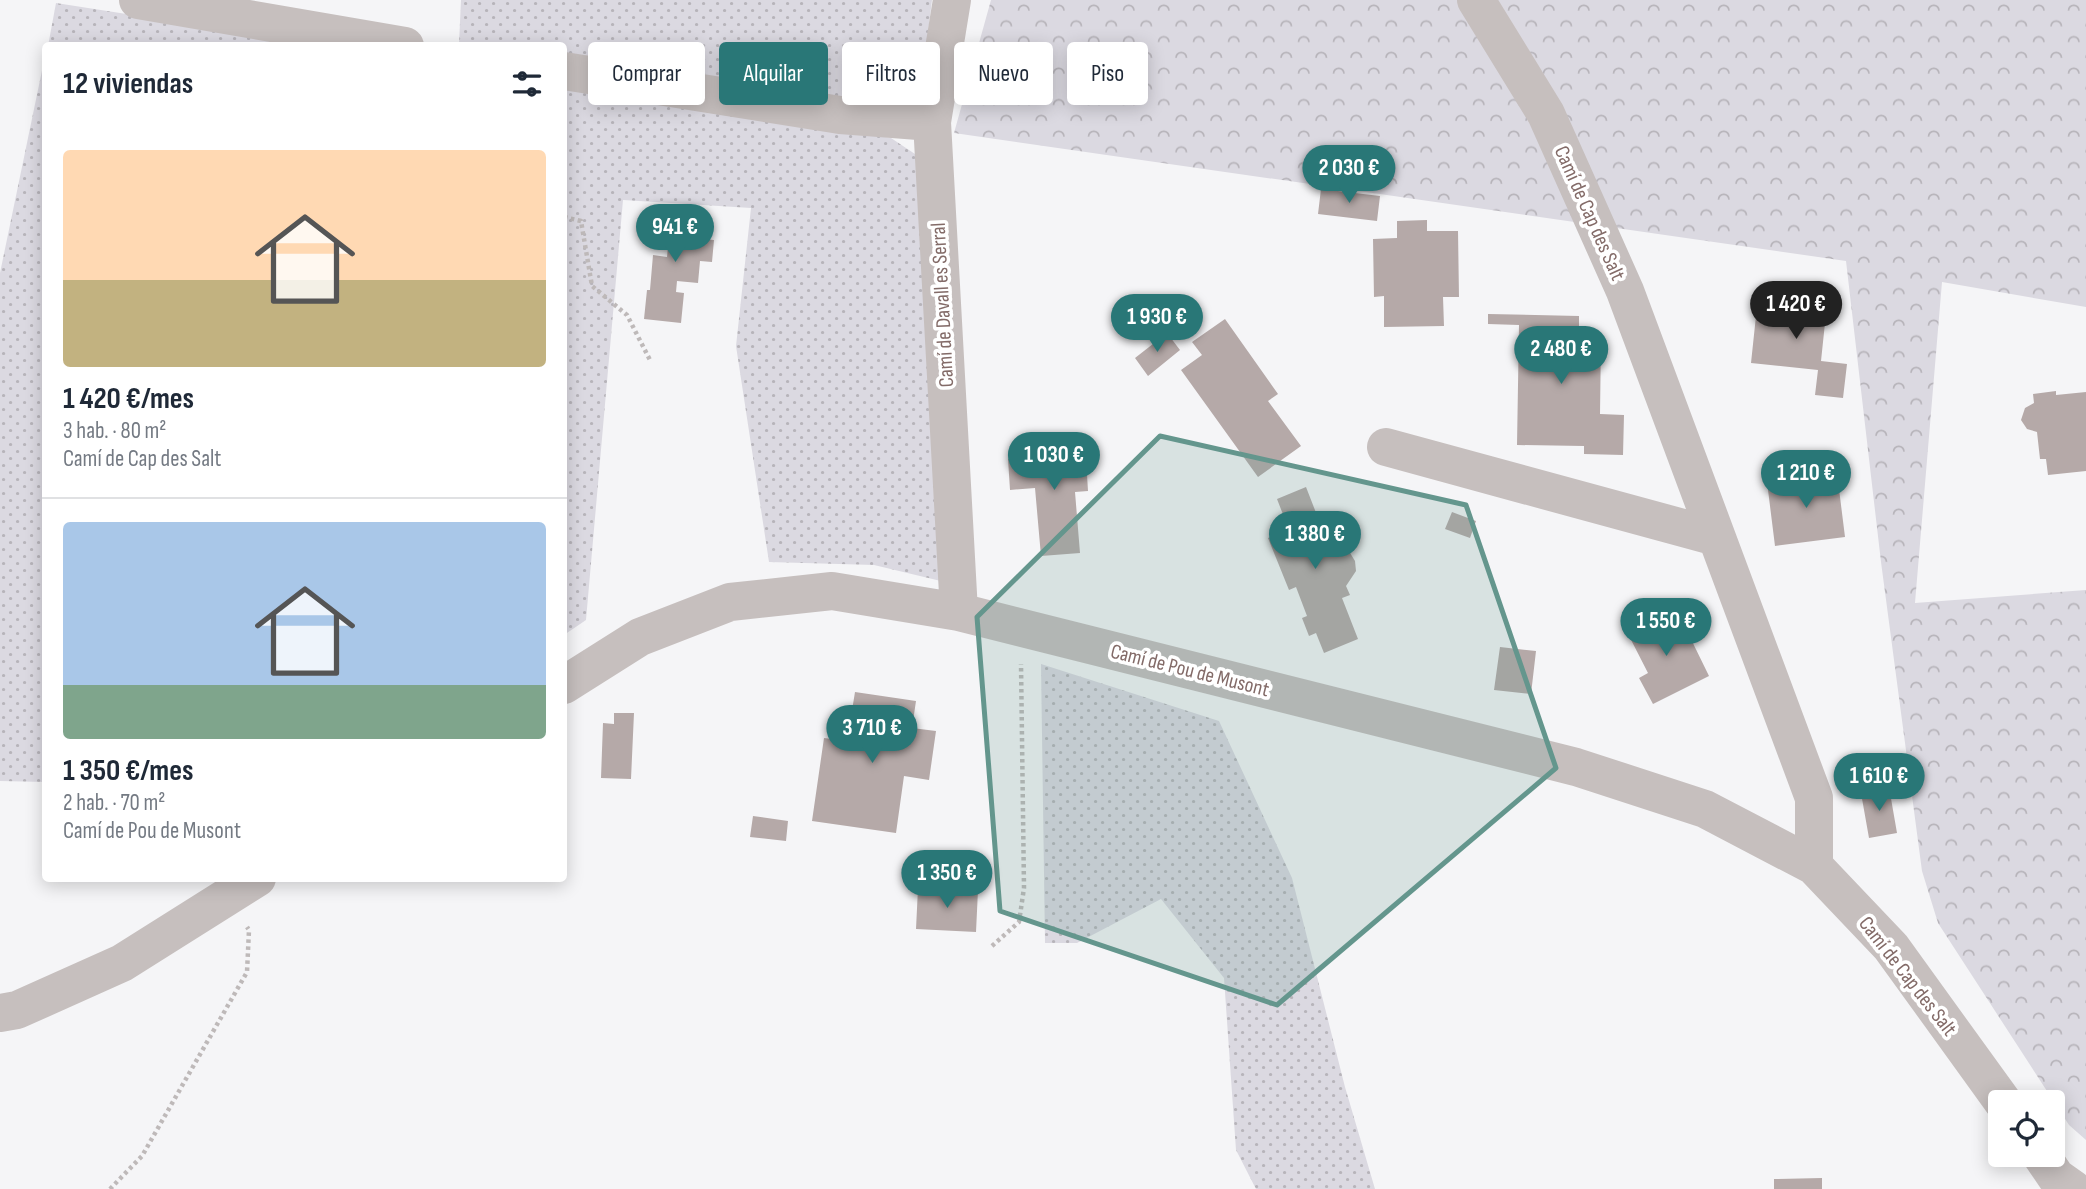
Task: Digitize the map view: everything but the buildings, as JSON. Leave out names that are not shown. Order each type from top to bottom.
[{"type":"street","points":[[138,0],[382,42]]},
{"type":"street","name":"Camí de Davall es Serral","points":[[952,0],[932,122],[959,612]]},
{"type":"street","name":"Camí de Cap des Salt","points":[[1476,0],[1546,114],[1625,291],[1814,799],[1814,866],[1891,947],[1994,1090]]},
{"type":"street","points":[[567,71],[840,115],[932,122]]},
{"type":"street","points":[[1386,447],[1716,537]]},
{"type":"street","name":"Camí de Pou de Musont","points":[[567,683],[640,637],[730,602],[832,591],[959,612],[1576,767],[1704,809],[1814,866]]},
{"type":"street","points":[[0,1013],[17,1010],[122,963],[242,888]]},
{"type":"street","points":[[2049,1167],[2056,1177],[2073,1189]]},
{"type":"path","points":[[567,218],[581,221],[592,286],[627,315],[651,362]]},
{"type":"path","points":[[992,946],[1019,922],[1024,888],[1021,628]]},
{"type":"path","points":[[110,1189],[142,1156],[247,972],[249,930],[242,888]]},
{"type":"highlighted area","points":[[1160,436],[1466,505],[1556,768],[1277,1005],[1000,911],[977,617]]},
{"type":"green space","points":[[461,0],[932,0],[927,42],[842,42],[842,104],[828,101],[828,42],[719,42],[719,84],[705,82],[705,42],[588,42],[588,64],[567,60],[567,42],[459,42]]},
{"type":"green space","points":[[991,0],[2086,0],[2086,307],[1942,282],[1915,603],[2086,590],[2086,1140],[2065,1119],[2065,1090],[2046,1090],[1938,923],[1922,871],[1881,562],[1846,261],[954,133],[962,105],[1053,105],[1053,42],[979,42]]},
{"type":"green space","points":[[56,3],[286,39],[285,42],[49,42]]},
{"type":"green space","points":[[42,70],[42,782],[0,781],[0,273]]},
{"type":"green space","points":[[567,84],[588,87],[588,105],[695,105],[891,138],[918,156],[945,582],[874,565],[769,562],[736,346],[751,208],[623,200],[586,620],[567,633]]},
{"type":"green space","points":[[1041,664],[1219,721],[1292,878],[1345,1087],[1375,1189],[1256,1189],[1236,1150],[1224,978],[1161,899],[1077,943],[1045,943]]}]
